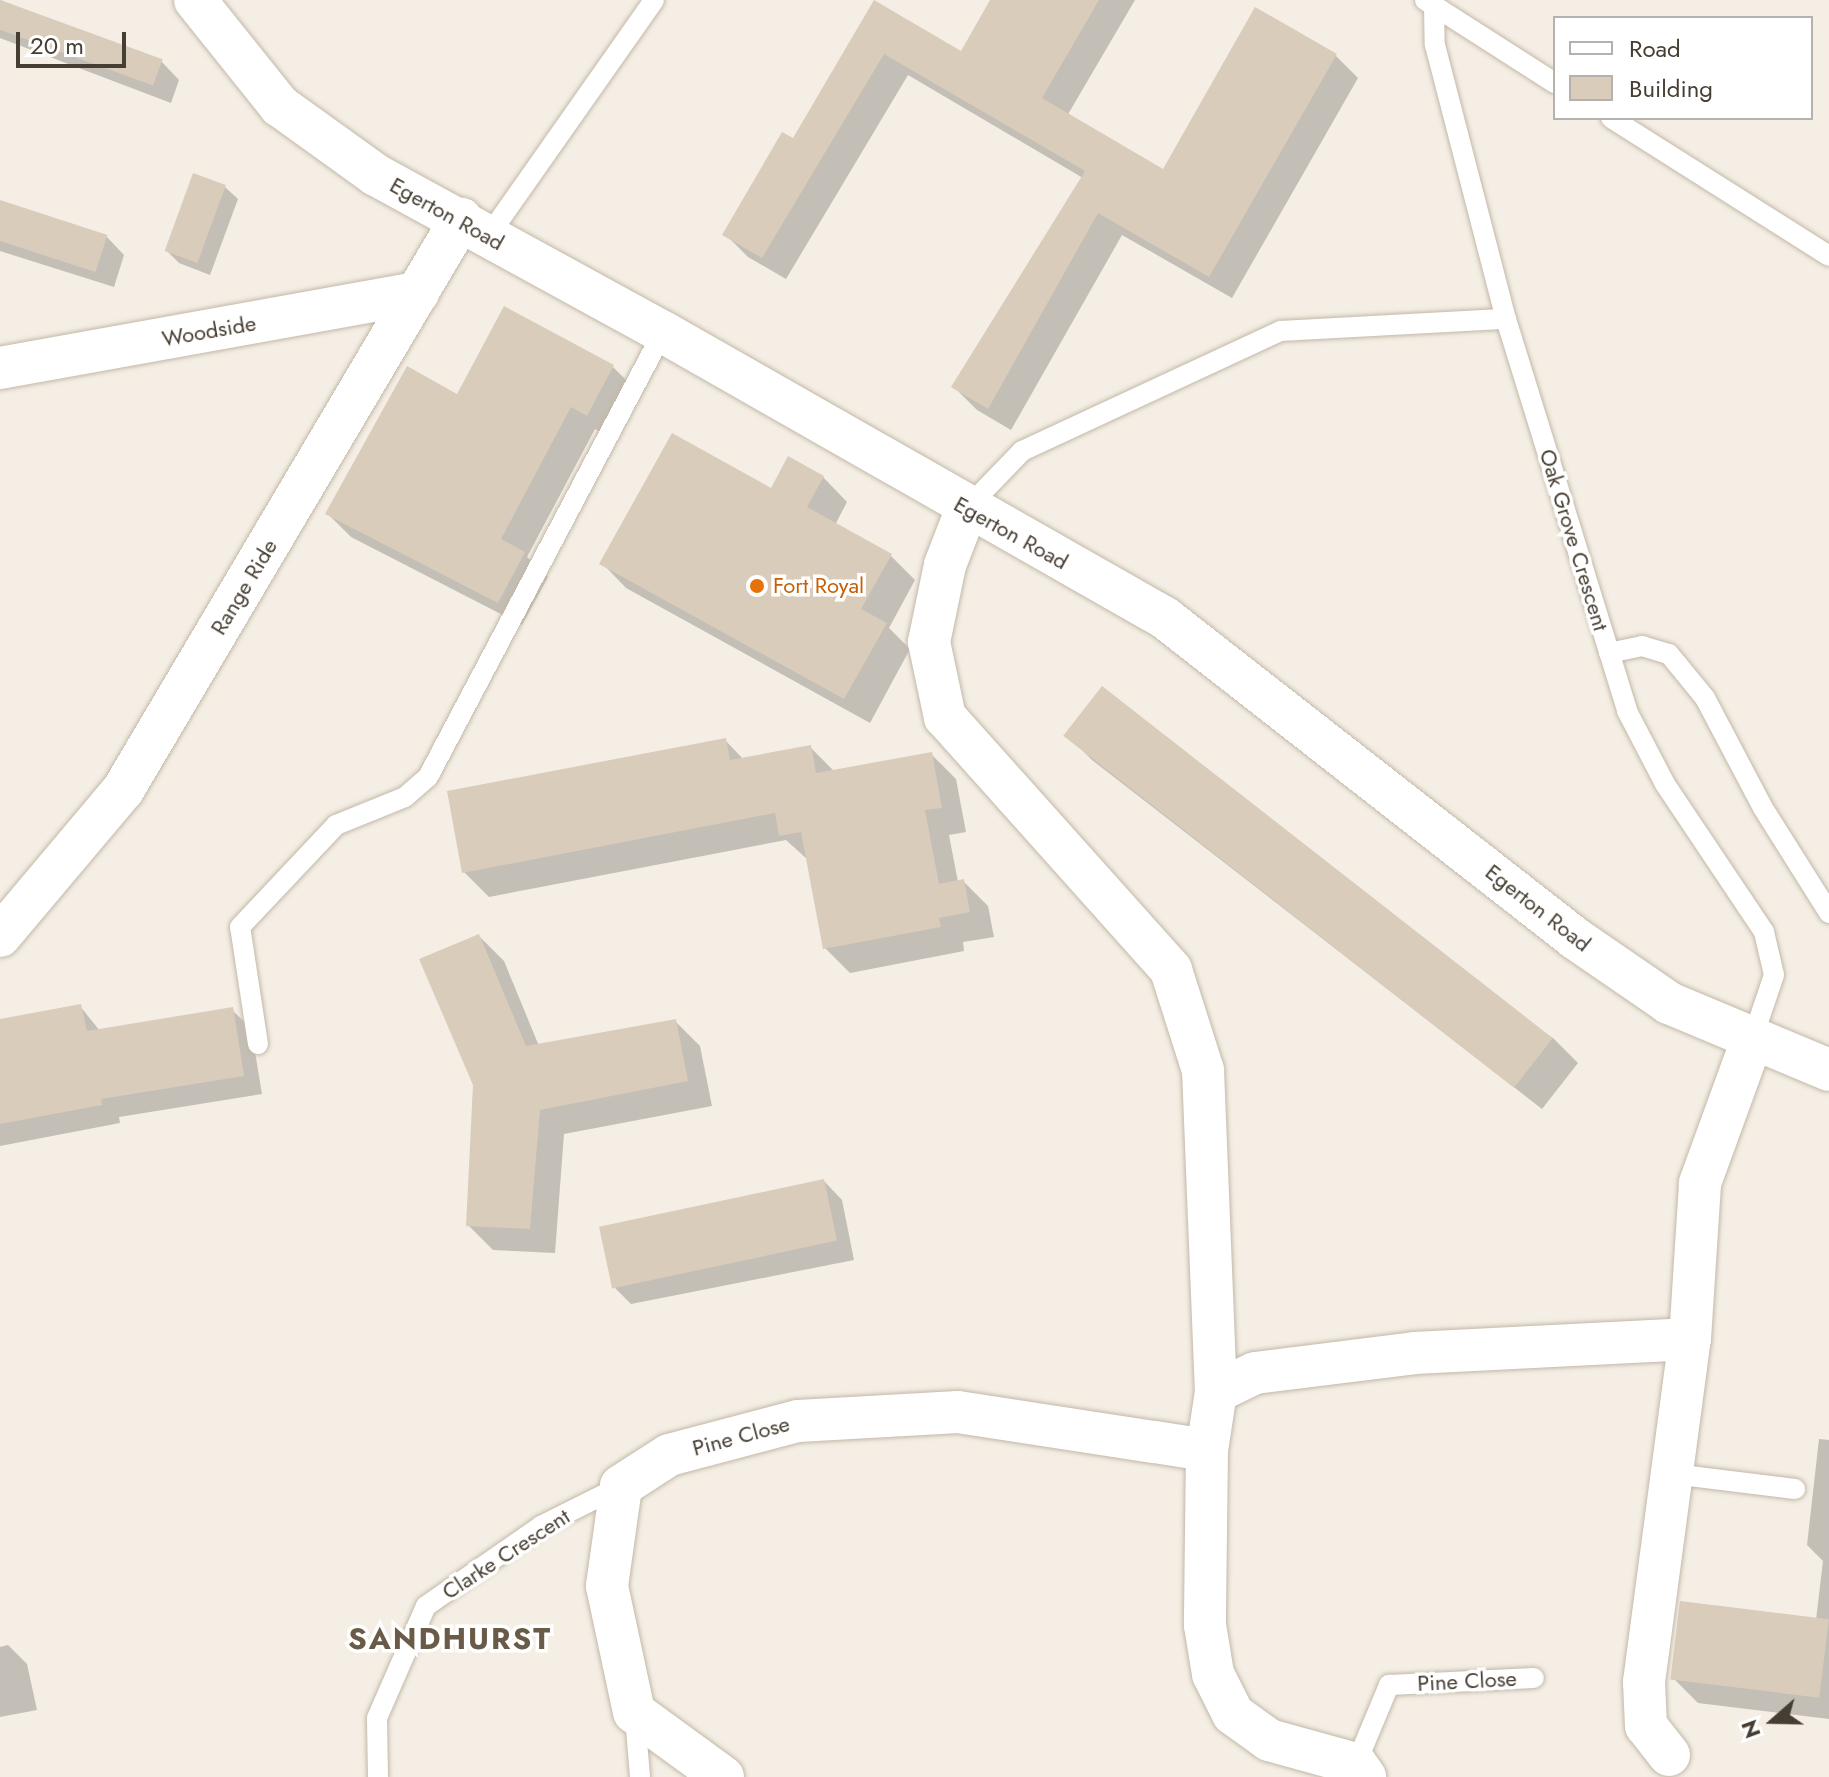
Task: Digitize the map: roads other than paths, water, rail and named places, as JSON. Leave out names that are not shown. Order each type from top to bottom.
[{"type":"street","name":"Egerton Road","points":[[195,0],[280,106],[376,175],[663,332],[967,508],[1165,618],[1576,939],[1669,1003],[1829,1070]]},
{"type":"street","name":"Range Ride","points":[[0,936],[123,790],[418,293],[475,227]]},
{"type":"street","name":"Woodside","points":[[0,368],[418,293]]},
{"type":"street","name":"Pine Close","points":[[967,508],[945,565],[929,642],[945,717],[1171,970],[1190,1016],[1203,1070],[1216,1392],[1207,1450],[1205,1625],[1213,1674],[1233,1714],[1269,1740],[1360,1770]]},
{"type":"street","points":[[1669,1755],[1646,1726],[1644,1682],[1690,1339],[1700,1183],[1752,1040]]},
{"type":"street","points":[[1216,1392],[1255,1373],[1415,1353],[1690,1339]]},
{"type":"street","name":"Pine Close","points":[[621,1486],[669,1455],[798,1421],[958,1412],[1207,1450]]},
{"type":"street","points":[[621,1486],[607,1586],[634,1712],[723,1777]]},
{"type":"lane","points":[[475,227],[654,0]]},
{"type":"lane","points":[[1430,3],[1553,82]]},
{"type":"lane","name":"Oak Grove Crescent","points":[[1430,3],[1435,45],[1506,319],[1627,711],[1665,784],[1764,932],[1774,975],[1752,1040]]},
{"type":"lane","points":[[1614,120],[1829,256]]},
{"type":"lane","points":[[967,508],[1022,451],[1281,331],[1506,319]]},
{"type":"lane","points":[[258,1044],[240,927],[336,825],[405,797],[428,777],[663,332]]},
{"type":"lane","points":[[1609,653],[1642,646],[1669,654],[1705,698],[1763,808],[1829,913]]},
{"type":"lane","points":[[1673,1474],[1795,1489]]},
{"type":"lane","name":"Clarke Crescent","points":[[378,1777],[377,1718],[426,1606],[541,1526],[621,1486]]},
{"type":"lane","name":"Pine Close","points":[[1360,1770],[1389,1685],[1534,1678]]},
{"type":"lane","points":[[634,1712],[640,1777]]},
{"type":"place","name":"Fort Royal","points":[[757,586]]},
{"type":"district","name":"SANDHURST","points":[[450,1639]]}]
